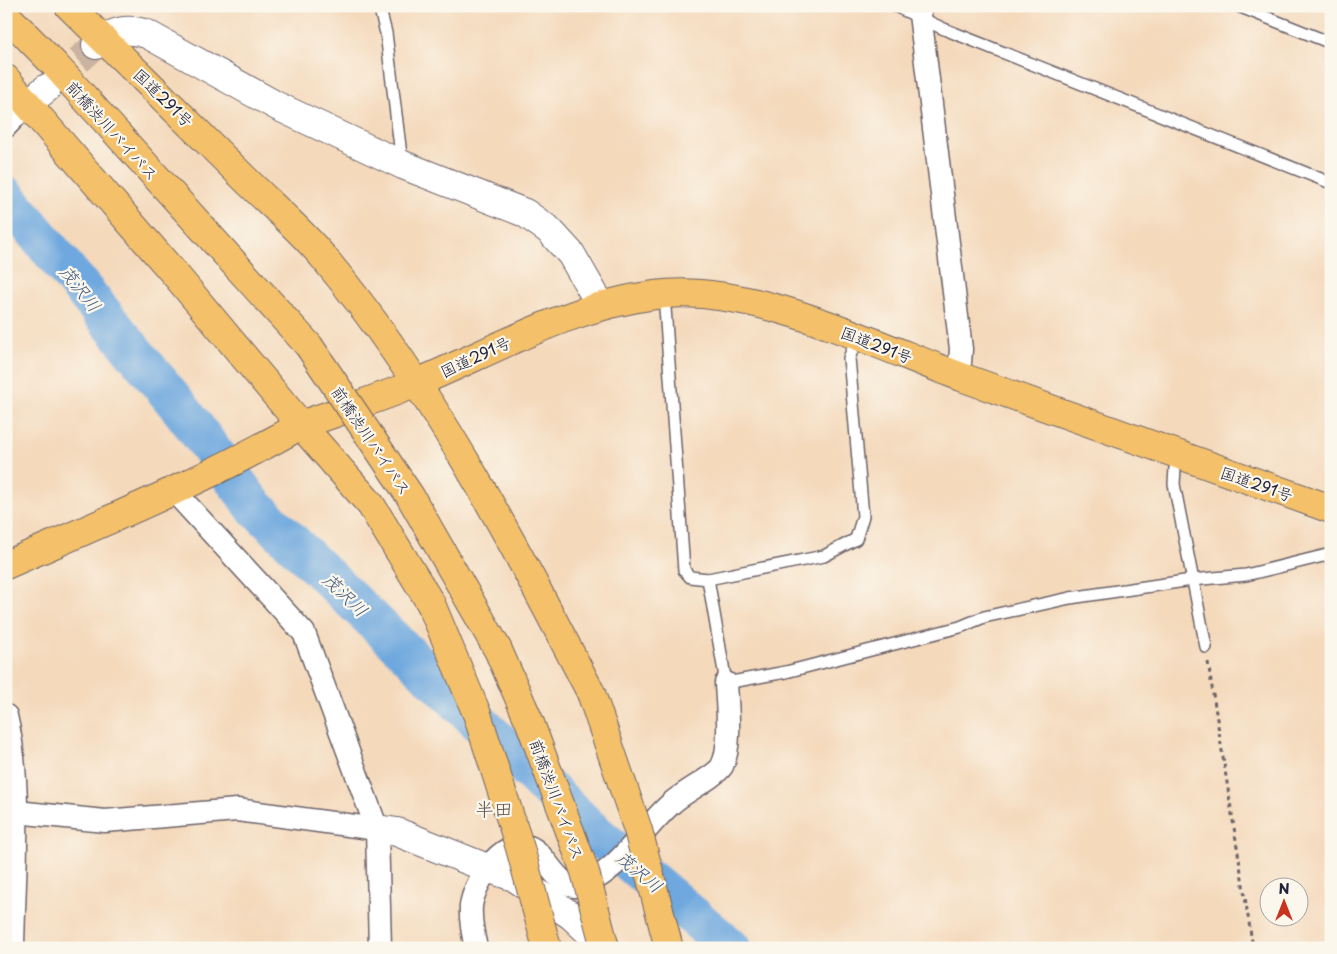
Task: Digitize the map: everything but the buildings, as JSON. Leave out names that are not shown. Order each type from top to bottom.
[{"type":"main road","name":"国道291号","points":[[69,6],[100,42],[179,111],[322,256],[418,382]]},
{"type":"main road","name":"前橋渋川バイパス","points":[[6,15],[61,72],[309,346],[410,496],[498,650],[530,723],[585,872],[605,948]]},
{"type":"main road","points":[[6,79],[23,110],[179,278],[301,425],[371,505],[431,604],[477,714],[520,848],[547,948]]},
{"type":"main road","name":"国道291号","points":[[6,564],[174,491],[252,453],[301,425],[418,382],[538,328],[601,306],[664,294],[708,294],[738,298],[768,306],[1331,509]]},
{"type":"main road","points":[[418,382],[512,542],[591,692],[638,830],[669,948]]},
{"type":"street","points":[[920,12],[961,349],[959,376]]},
{"type":"street","points":[[100,42],[114,33],[128,29],[147,34],[277,106],[403,165],[526,213],[549,230],[572,254],[601,306]]},
{"type":"street","points":[[174,491],[304,633],[377,829],[380,948]]},
{"type":"street","points":[[476,948],[471,906],[487,868],[508,849],[527,846],[536,851],[561,879],[573,886],[580,886],[602,876],[672,802],[721,768],[725,756],[728,711],[726,683]]},
{"type":"street","points":[[6,716],[10,732],[13,948]]},
{"type":"street","points":[[11,810],[104,821],[237,810],[397,832],[514,877],[572,916],[605,948]]},
{"type":"lane","points":[[380,6],[386,33],[403,165]]},
{"type":"lane","points":[[895,6],[920,12],[953,33],[1331,183]]},
{"type":"lane","points":[[1238,6],[1331,43]]},
{"type":"lane","points":[[664,294],[684,570],[690,577],[708,579],[824,556],[844,548],[856,539],[863,516],[849,358],[858,337]]},
{"type":"lane","points":[[1180,456],[1175,468],[1174,484],[1206,647]]},
{"type":"lane","points":[[708,579],[726,683],[796,669],[960,627],[984,617],[1070,598],[1192,580],[1246,575],[1331,554]]},
{"type":"path","points":[[1206,647],[1253,948]]},
{"type":"waterway","name":"茂沢川","points":[[6,196],[181,409],[254,506],[589,828],[731,948]]},
{"type":"tunnel","points":[[47,88],[96,45]]},
{"type":"district","name":"半田","points":[[494,808]]}]
